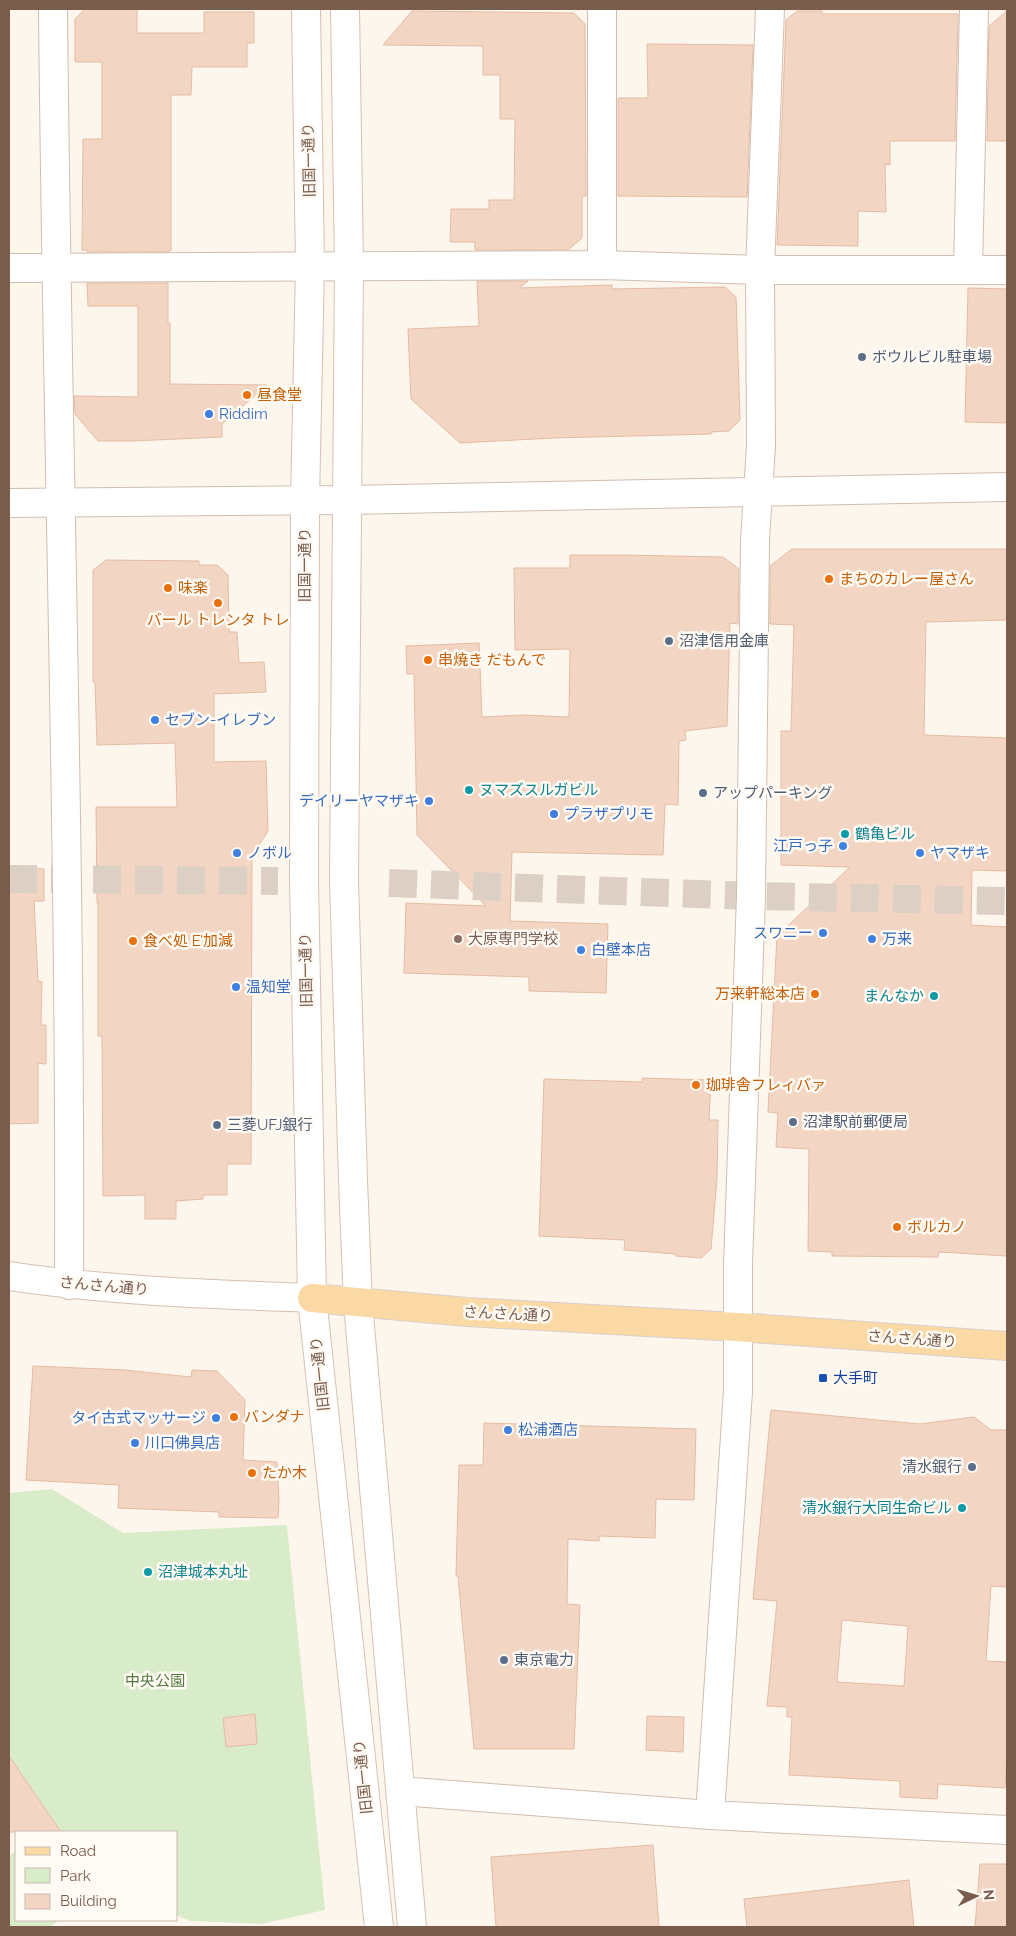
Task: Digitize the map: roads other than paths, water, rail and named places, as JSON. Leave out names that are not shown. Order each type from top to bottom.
[{"type":"main road","name":"さんさん通り","points":[[312,1298],[467,1312],[737,1327],[1007,1346]]},
{"type":"street","points":[[53,9],[67,880],[69,1285]]},
{"type":"street","name":"旧国一通り","points":[[306,9],[310,266],[305,500],[304,880],[312,1298],[379,1927]]},
{"type":"street","points":[[345,9],[349,265],[344,882],[358,1303],[412,1927]]},
{"type":"street","points":[[602,9],[602,265]]},
{"type":"street","points":[[710,1814],[738,1390],[737,1327],[751,896],[755,540],[761,446],[760,270],[770,9]]},
{"type":"street","points":[[968,269],[974,9]]},
{"type":"street","points":[[9,268],[602,265],[760,270],[1007,270]]},
{"type":"street","points":[[9,503],[347,500],[1007,487]]},
{"type":"street","name":"さんさん通り","points":[[9,1276],[69,1285],[209,1294],[312,1298]]},
{"type":"street","points":[[401,1791],[710,1814],[1007,1830]]},
{"type":"tunnel","points":[[9,879],[278,881]]},
{"type":"tunnel","points":[[389,883],[751,896],[1007,901]]},
{"type":"place","name":"ボウルビル駐車場","points":[[862,357]]},
{"type":"place","name":"昼食堂","points":[[247,395]]},
{"type":"place","name":"Riddim","points":[[209,414]]},
{"type":"place","name":"まちのカレー屋さん","points":[[829,579]]},
{"type":"place","name":"味楽","points":[[168,588]]},
{"type":"place","name":"バール トレンタ トレ","points":[[218,603]]},
{"type":"place","name":"沼津信用金庫","points":[[669,641]]},
{"type":"place","name":"串焼き だもんで","points":[[428,660]]},
{"type":"place","name":"セブン-イレブン","points":[[155,720]]},
{"type":"place","name":"ヌマズスルガビル","points":[[469,790]]},
{"type":"place","name":"アップパーキング","points":[[703,793]]},
{"type":"place","name":"デイリーヤマザキ","points":[[429,801]]},
{"type":"place","name":"プラザプリモ","points":[[554,814]]},
{"type":"place","name":"鶴亀ビル","points":[[845,834]]},
{"type":"place","name":"江戸っ子","points":[[843,846]]},
{"type":"place","name":"ノボル","points":[[237,853]]},
{"type":"place","name":"ヤマザキ","points":[[920,853]]},
{"type":"place","name":"スワニー","points":[[823,933]]},
{"type":"place","name":"大原専門学校","points":[[458,939]]},
{"type":"place","name":"万来","points":[[872,939]]},
{"type":"place","name":"食べ処 E’加減","points":[[133,941]]},
{"type":"place","name":"白壁本店","points":[[581,950]]},
{"type":"place","name":"温知堂","points":[[236,987]]},
{"type":"place","name":"万来軒総本店","points":[[815,994]]},
{"type":"place","name":"まんなか","points":[[934,996]]},
{"type":"place","name":"珈琲舎フレィバァ","points":[[696,1085]]},
{"type":"place","name":"沼津駅前郵便局","points":[[793,1122]]},
{"type":"place","name":"三菱UFJ銀行","points":[[217,1125]]},
{"type":"place","name":"ボルカノ","points":[[897,1227]]},
{"type":"place","name":"大手町","points":[[823,1378]]},
{"type":"place","name":"バンダナ","points":[[234,1417]]},
{"type":"place","name":"タイ古式マッサージ","points":[[216,1418]]},
{"type":"place","name":"松浦酒店","points":[[508,1430]]},
{"type":"place","name":"川口佛具店","points":[[135,1443]]},
{"type":"place","name":"清水銀行","points":[[972,1467]]},
{"type":"place","name":"たか木","points":[[252,1473]]},
{"type":"place","name":"清水銀行大同生命ビル","points":[[962,1508]]},
{"type":"place","name":"沼津城本丸址","points":[[148,1572]]},
{"type":"place","name":"東京電力","points":[[504,1660]]},
{"type":"park label","name":"中央公園","points":[[155,1681]]}]
